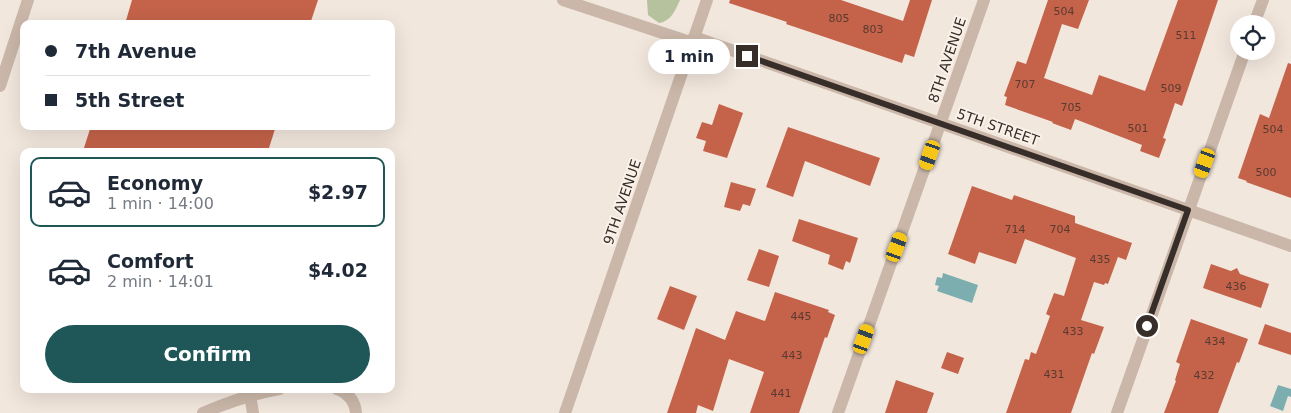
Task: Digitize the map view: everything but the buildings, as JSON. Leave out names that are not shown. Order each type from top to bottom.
[{"type":"street","points":[[21,20],[28,0]]},
{"type":"street","name":"5TH STREET","points":[[563,0],[694,40],[941,123],[1291,246]]},
{"type":"street","name":"9TH AVENUE","points":[[565,413],[707,0]]},
{"type":"street","name":"8TH AVENUE","points":[[838,413],[984,0]]},
{"type":"street","points":[[1257,15],[1263,0]]},
{"type":"street","points":[[0,86],[20,25]]},
{"type":"street","points":[[1117,413],[1242,60]]},
{"type":"street","points":[[203,413],[260,393]]},
{"type":"street","points":[[346,393],[354,403],[356,413]]},
{"type":"street","points":[[250,395],[253,413]]},
{"type":"green space","points":[[647,0],[680,0],[670,18],[659,23],[648,15]]},
{"type":"water","points":[[943,273],[978,285],[972,303],[937,291],[939,286],[935,285],[937,277],[942,278]]},
{"type":"water","points":[[1278,385],[1291,389],[1291,397],[1288,396],[1283,411],[1270,406]]},
{"type":"route","points":[[747,56],[1188,210],[1147,326]]}]
